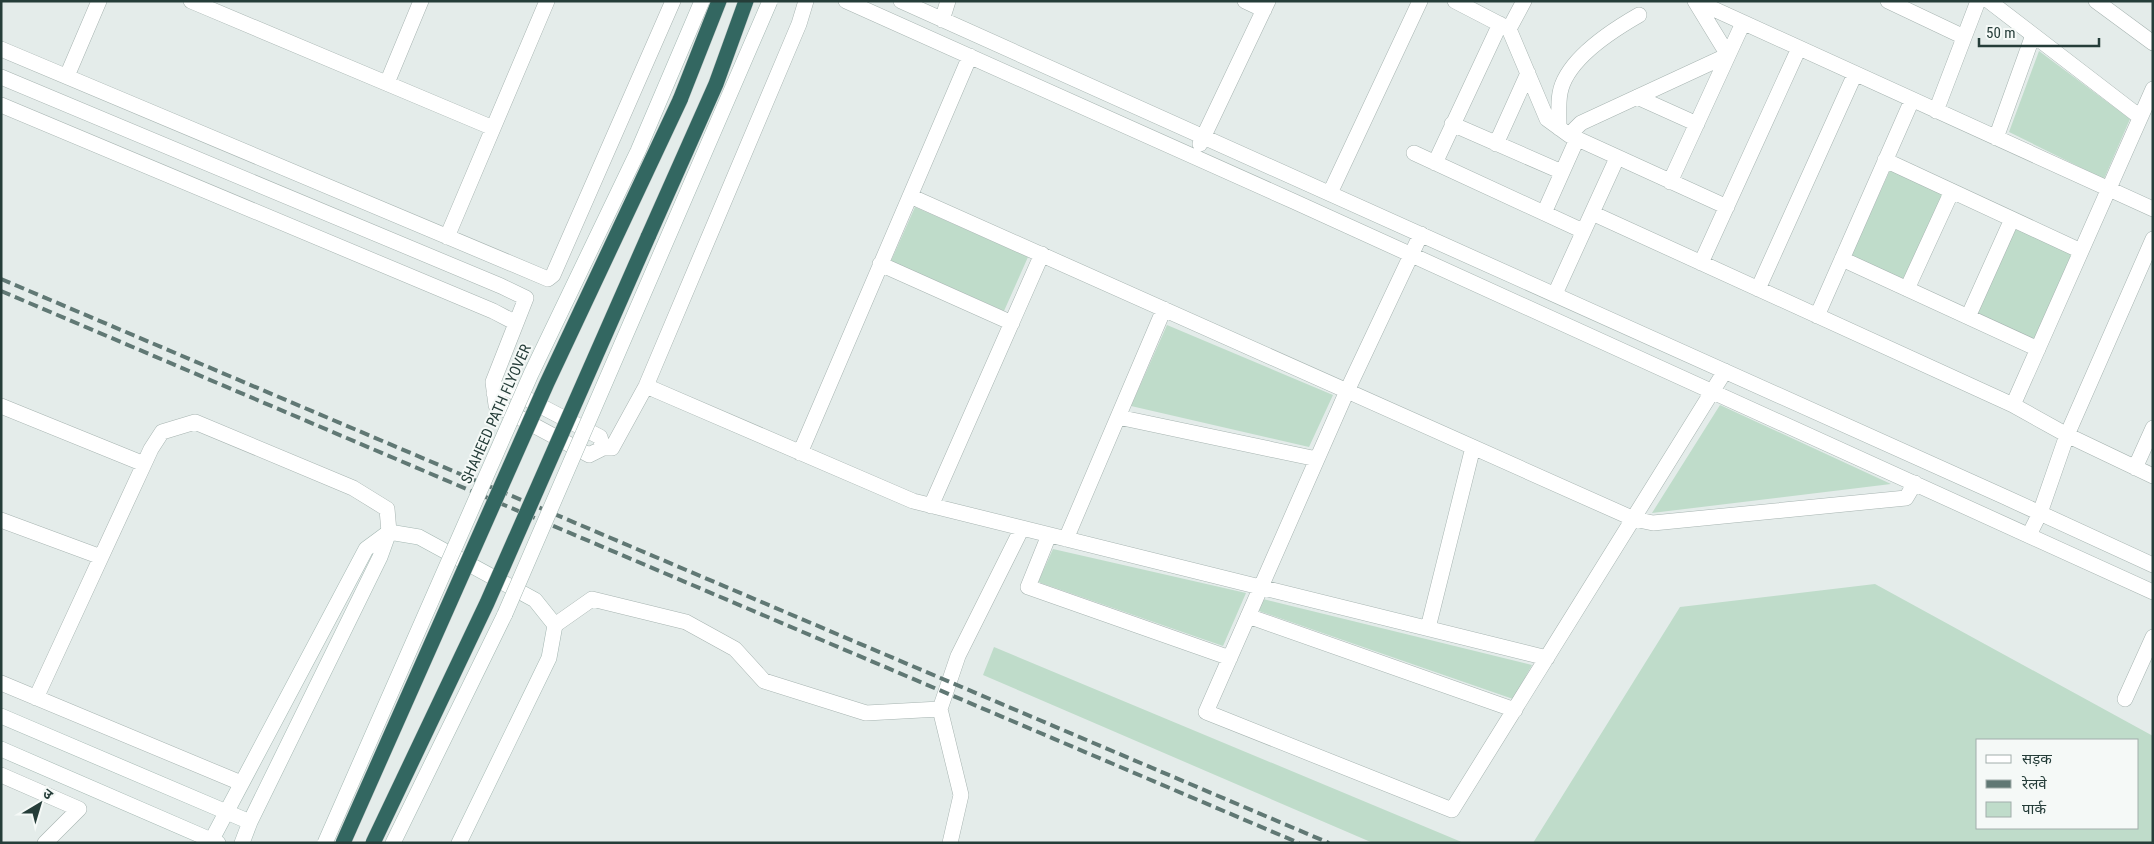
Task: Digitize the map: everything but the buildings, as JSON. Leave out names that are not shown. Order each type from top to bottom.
[{"type":"highway","points":[[343,843],[547,383],[680,100],[719,1]]},
{"type":"highway","points":[[373,843],[487,603],[716,84],[746,1]]},
{"type":"highway","points":[[672,73],[680,100]]},
{"type":"highway","points":[[648,237],[693,180]]},
{"type":"street","points":[[67,76],[100,1]]},
{"type":"street","points":[[191,1],[493,128]]},
{"type":"street","points":[[387,83],[421,1]]},
{"type":"street","points":[[447,237],[547,1]]},
{"type":"street","points":[[1,48],[544,279],[551,278],[674,1]]},
{"type":"street","name":"SHAHEED PATH FLYOVER","points":[[326,843],[532,374],[638,151],[702,1]]},
{"type":"street","points":[[393,843],[505,614],[770,1]]},
{"type":"street","points":[[1,77],[526,298],[493,382],[496,405],[590,455],[603,448],[612,448],[615,445],[646,386],[795,33],[806,1]]},
{"type":"street","points":[[846,1],[1412,255],[2153,592]]},
{"type":"street","points":[[901,1],[1726,371],[2153,566]]},
{"type":"street","points":[[942,20],[948,1]]},
{"type":"street","points":[[1195,157],[1266,6],[1245,1]]},
{"type":"street","points":[[1330,193],[1420,1]]},
{"type":"street","points":[[1455,1],[1505,27],[1528,73],[1547,119],[1568,134],[1617,158],[1727,207]]},
{"type":"street","points":[[1435,163],[1452,124],[1505,27],[1524,1]]},
{"type":"street","points":[[1695,1],[2153,210]]},
{"type":"street","points":[[1695,1],[1728,55]]},
{"type":"street","points":[[1888,1],[1964,37]]},
{"type":"street","points":[[1936,111],[1978,1]]},
{"type":"street","points":[[1989,1],[2140,117]]},
{"type":"street","points":[[2096,1],[2153,44]]},
{"type":"street","points":[[1544,213],[1562,172],[1568,134],[1560,92],[1573,65],[1623,24],[1638,15]]},
{"type":"street","points":[[1670,182],[1743,23]]},
{"type":"street","points":[[1996,138],[2034,35]]},
{"type":"street","points":[[1702,263],[1799,48]]},
{"type":"street","points":[[1568,134],[1581,123],[1728,55]]},
{"type":"street","points":[[800,453],[970,56]]},
{"type":"street","points":[[1496,144],[1528,73]]},
{"type":"street","points":[[1758,289],[1855,74]]},
{"type":"street","points":[[2013,405],[2107,189],[2153,89]]},
{"type":"street","points":[[1637,97],[1697,124]]},
{"type":"street","points":[[1817,316],[1912,100]]},
{"type":"street","points":[[1,105],[516,322]]},
{"type":"street","points":[[1452,124],[1562,172]]},
{"type":"street","points":[[1414,153],[1584,231]]},
{"type":"street","points":[[1555,294],[1617,158]]},
{"type":"street","points":[[1885,160],[2081,251]]},
{"type":"street","points":[[1907,289],[1952,191]]},
{"type":"street","points":[[910,196],[1634,518],[1653,523],[1906,498],[1914,483]]},
{"type":"street","points":[[1592,213],[2013,405],[2067,435],[2153,476]]},
{"type":"street","points":[[1968,317],[2012,219]]},
{"type":"street","points":[[1422,234],[1347,391],[1206,712],[1452,810],[1726,371]]},
{"type":"street","points":[[2029,535],[2040,513],[2067,435],[2153,239]]},
{"type":"street","points":[[931,506],[1042,254]]},
{"type":"street","points":[[1842,260],[2038,349]]},
{"type":"street","points":[[880,264],[1012,323]]},
{"type":"street","points":[[1066,539],[1164,309]]},
{"type":"street","points":[[646,386],[913,501],[1548,658]]},
{"type":"street","points":[[494,393],[506,388],[600,437],[603,448]]},
{"type":"street","points":[[1,406],[144,464]]},
{"type":"street","points":[[1118,417],[1317,459]]},
{"type":"street","points":[[36,698],[144,464],[162,432],[195,422],[353,488],[387,508],[390,532],[380,557],[250,822],[242,843]]},
{"type":"street","points":[[2135,468],[2153,428]]},
{"type":"street","points":[[1428,628],[1473,446]]},
{"type":"street","points":[[1,520],[101,557]]},
{"type":"street","points":[[950,843],[961,795],[940,709],[958,656],[1022,528]]},
{"type":"street","points":[[1,749],[213,842],[225,812],[366,549],[390,532],[419,537],[536,600],[555,625]]},
{"type":"street","points":[[1049,535],[1028,587],[1230,658]]},
{"type":"street","points":[[459,843],[549,658],[555,625],[592,599],[686,622],[735,649],[764,681],[866,714],[940,709]]},
{"type":"street","points":[[1248,616],[1515,710]]},
{"type":"street","points":[[2125,699],[2153,638]]},
{"type":"street","points":[[1,683],[241,783]]},
{"type":"street","points":[[1,716],[250,822]]},
{"type":"street","points":[[1,776],[79,809],[45,843]]},
{"type":"green space","points":[[2039,51],[2130,119],[2104,179],[2009,132]]},
{"type":"green space","points":[[1891,168],[1946,193],[1906,281],[1851,256]]},
{"type":"green space","points":[[915,207],[1028,257],[1004,311],[891,261]]},
{"type":"green space","points":[[2017,226],[2075,253],[2035,341],[1977,314]]},
{"type":"green space","points":[[1167,325],[1333,395],[1309,447],[1131,406]]},
{"type":"green space","points":[[1720,405],[1891,484],[1652,513]]},
{"type":"green space","points":[[1053,549],[1246,593],[1223,646],[1038,582]]},
{"type":"green space","points":[[1875,584],[2153,736],[2153,843],[1533,843],[1680,607]]},
{"type":"green space","points":[[1263,599],[1532,665],[1513,699],[1259,611]]},
{"type":"green space","points":[[994,647],[1464,843],[1373,843],[983,675]]},
{"type":"railway","points":[[1,279],[1329,843]]},
{"type":"railway","points":[[1,291],[1299,843]]}]
